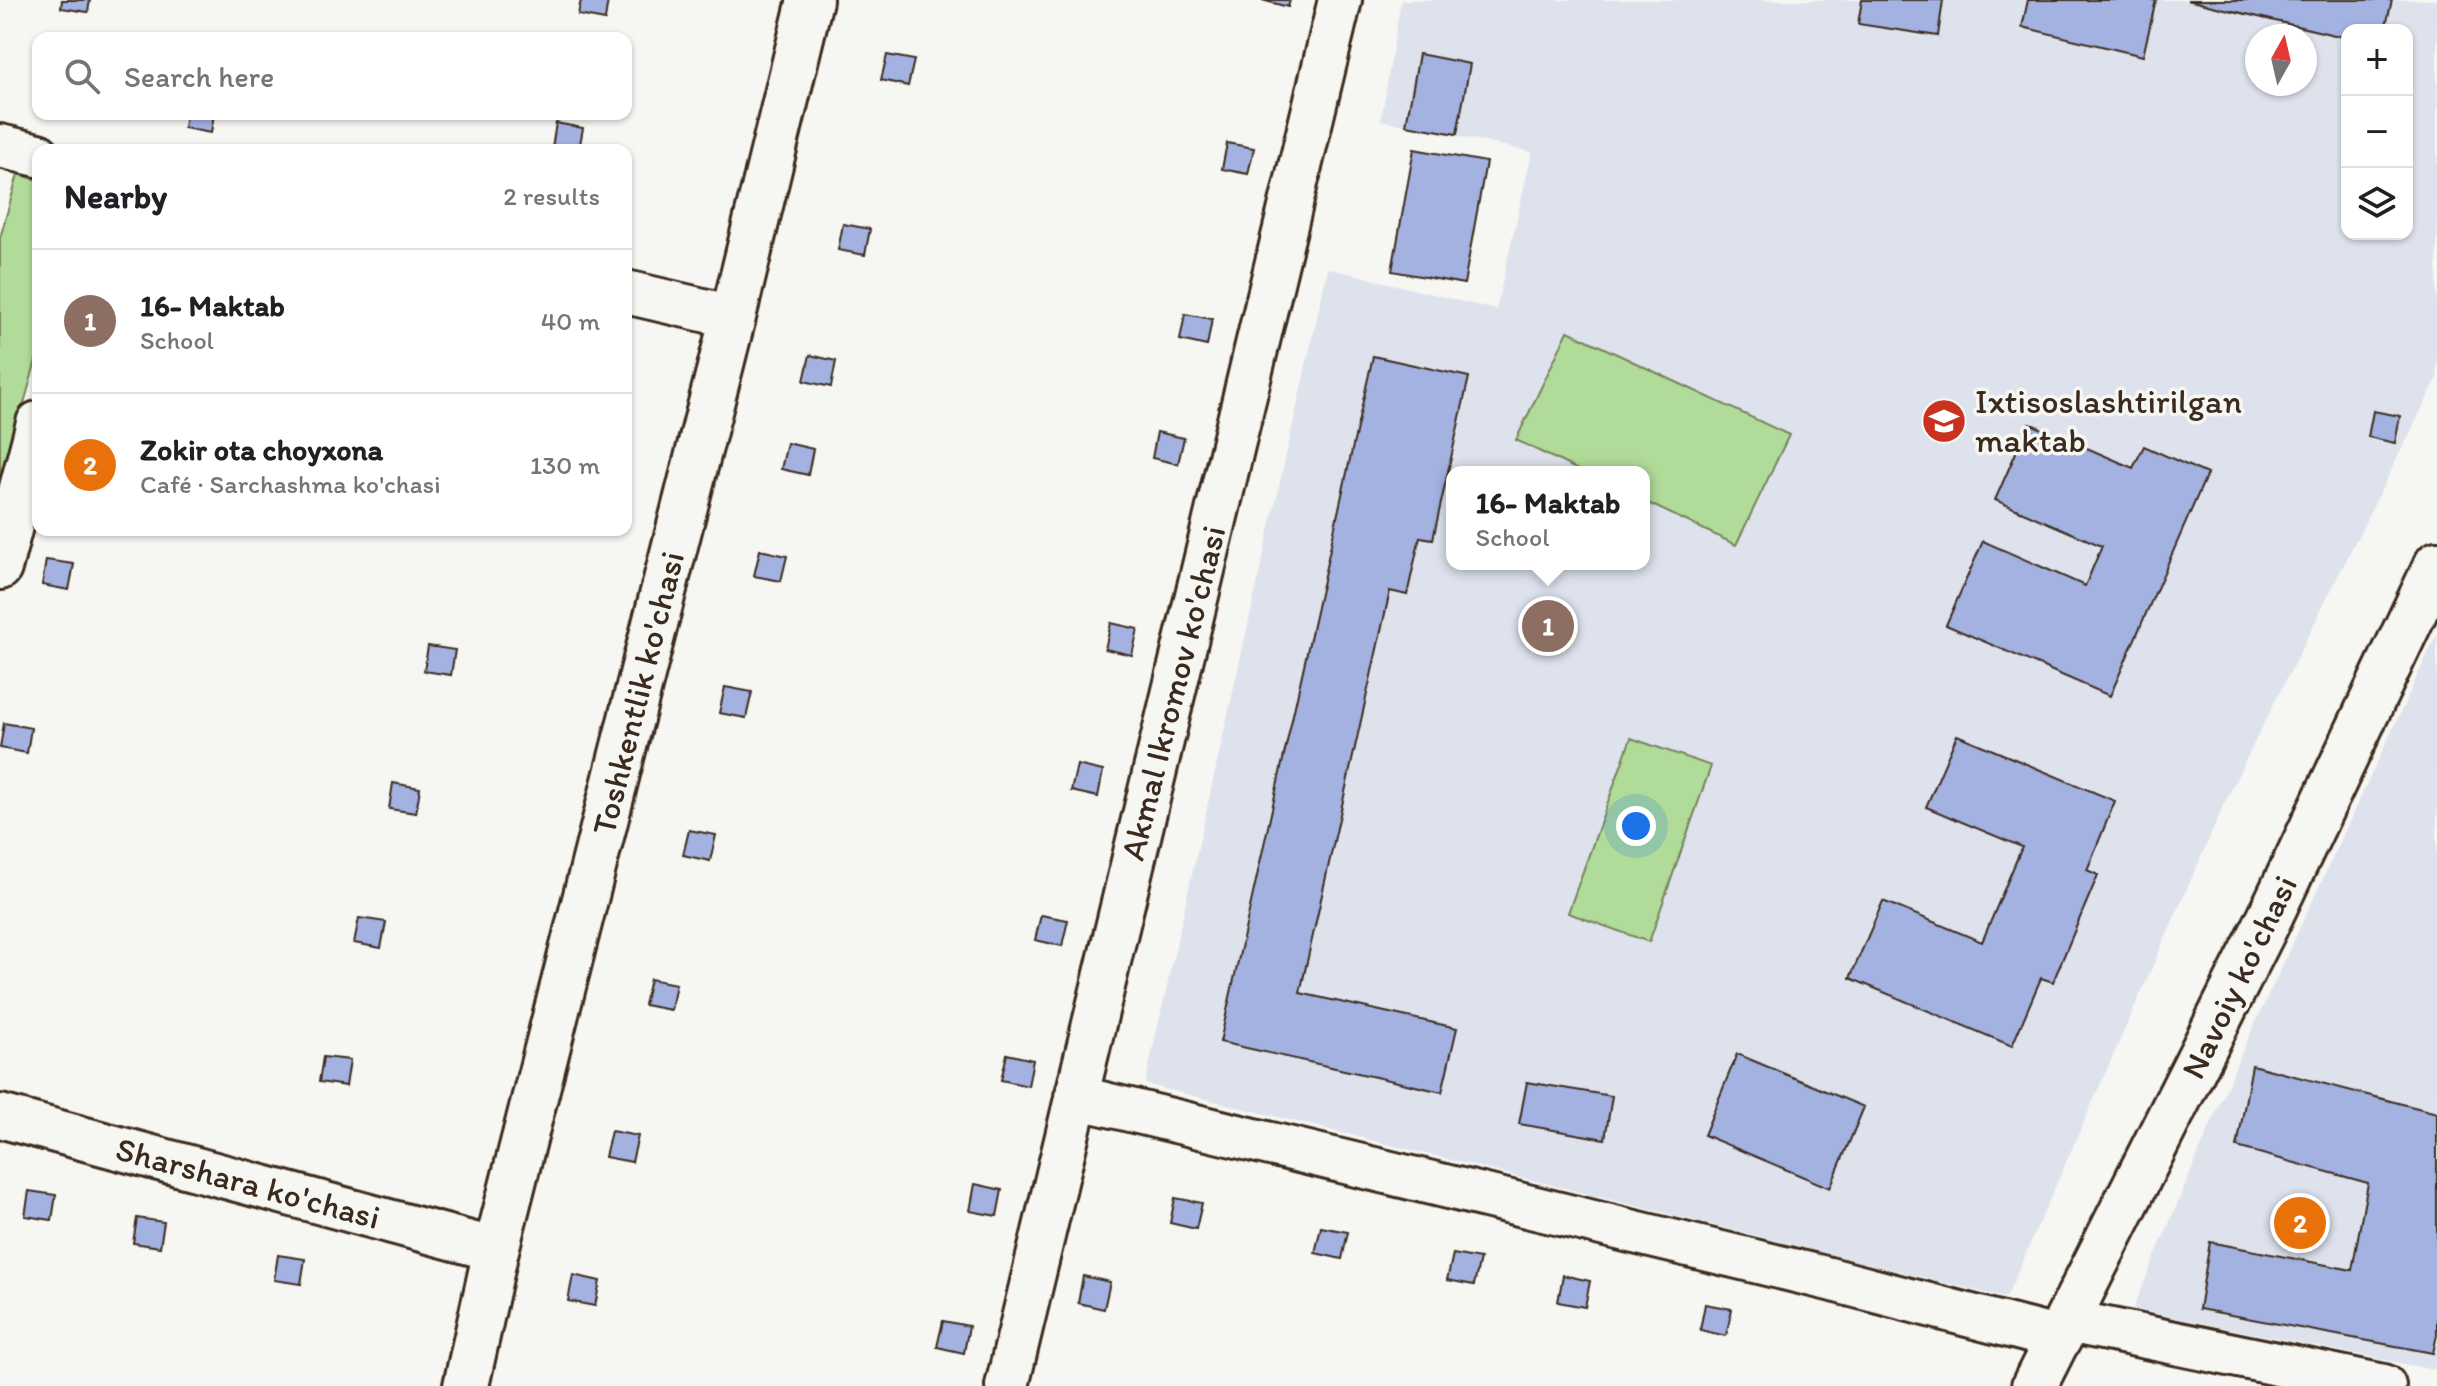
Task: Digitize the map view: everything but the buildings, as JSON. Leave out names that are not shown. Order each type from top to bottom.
[{"type":"main road","name":"Toshkentlik ko'chasi","points":[[466,1386],[496,1250],[733,317],[810,0]]},
{"type":"main road","name":"Navoiy ko'chasi","points":[[2034,1386],[2266,925],[2437,564]]},
{"type":"street","name":"Akmal Ikromov ko'chasi","points":[[1007,1386],[1340,0]]},
{"type":"street","points":[[0,146],[32,154]]},
{"type":"street","points":[[632,293],[733,317]]},
{"type":"street","points":[[0,568],[32,446]]},
{"type":"street","points":[[1076,1097],[1814,1276],[2064,1330],[2384,1386]]},
{"type":"street","name":"Sharshara ko'chasi","points":[[0,1116],[496,1250]]},
{"type":"shaded area","points":[[1401,0],[2437,0],[2437,379],[2231,789],[2006,1298],[1145,1084],[1328,268],[1496,310],[1532,152],[1381,120]]},
{"type":"shaded area","points":[[2437,634],[2437,1357],[2434,1370],[2133,1309],[2240,1056]]},
{"type":"green space","points":[[18,174],[32,178],[32,375],[0,490],[0,238]]},
{"type":"green space","points":[[1568,331],[1789,435],[1736,545],[1650,504],[1650,466],[1570,466],[1516,440]]},
{"type":"green space","points":[[1631,738],[1711,766],[1649,942],[1568,913]]},
{"type":"place","name":"Ixtisoslashtirilgan maktab","points":[[1944,421]]},
{"type":"place","name":"16- Maktab","points":[[1548,626]]},
{"type":"place","name":"Zokir ota choyxona","points":[[2300,1223]]}]
